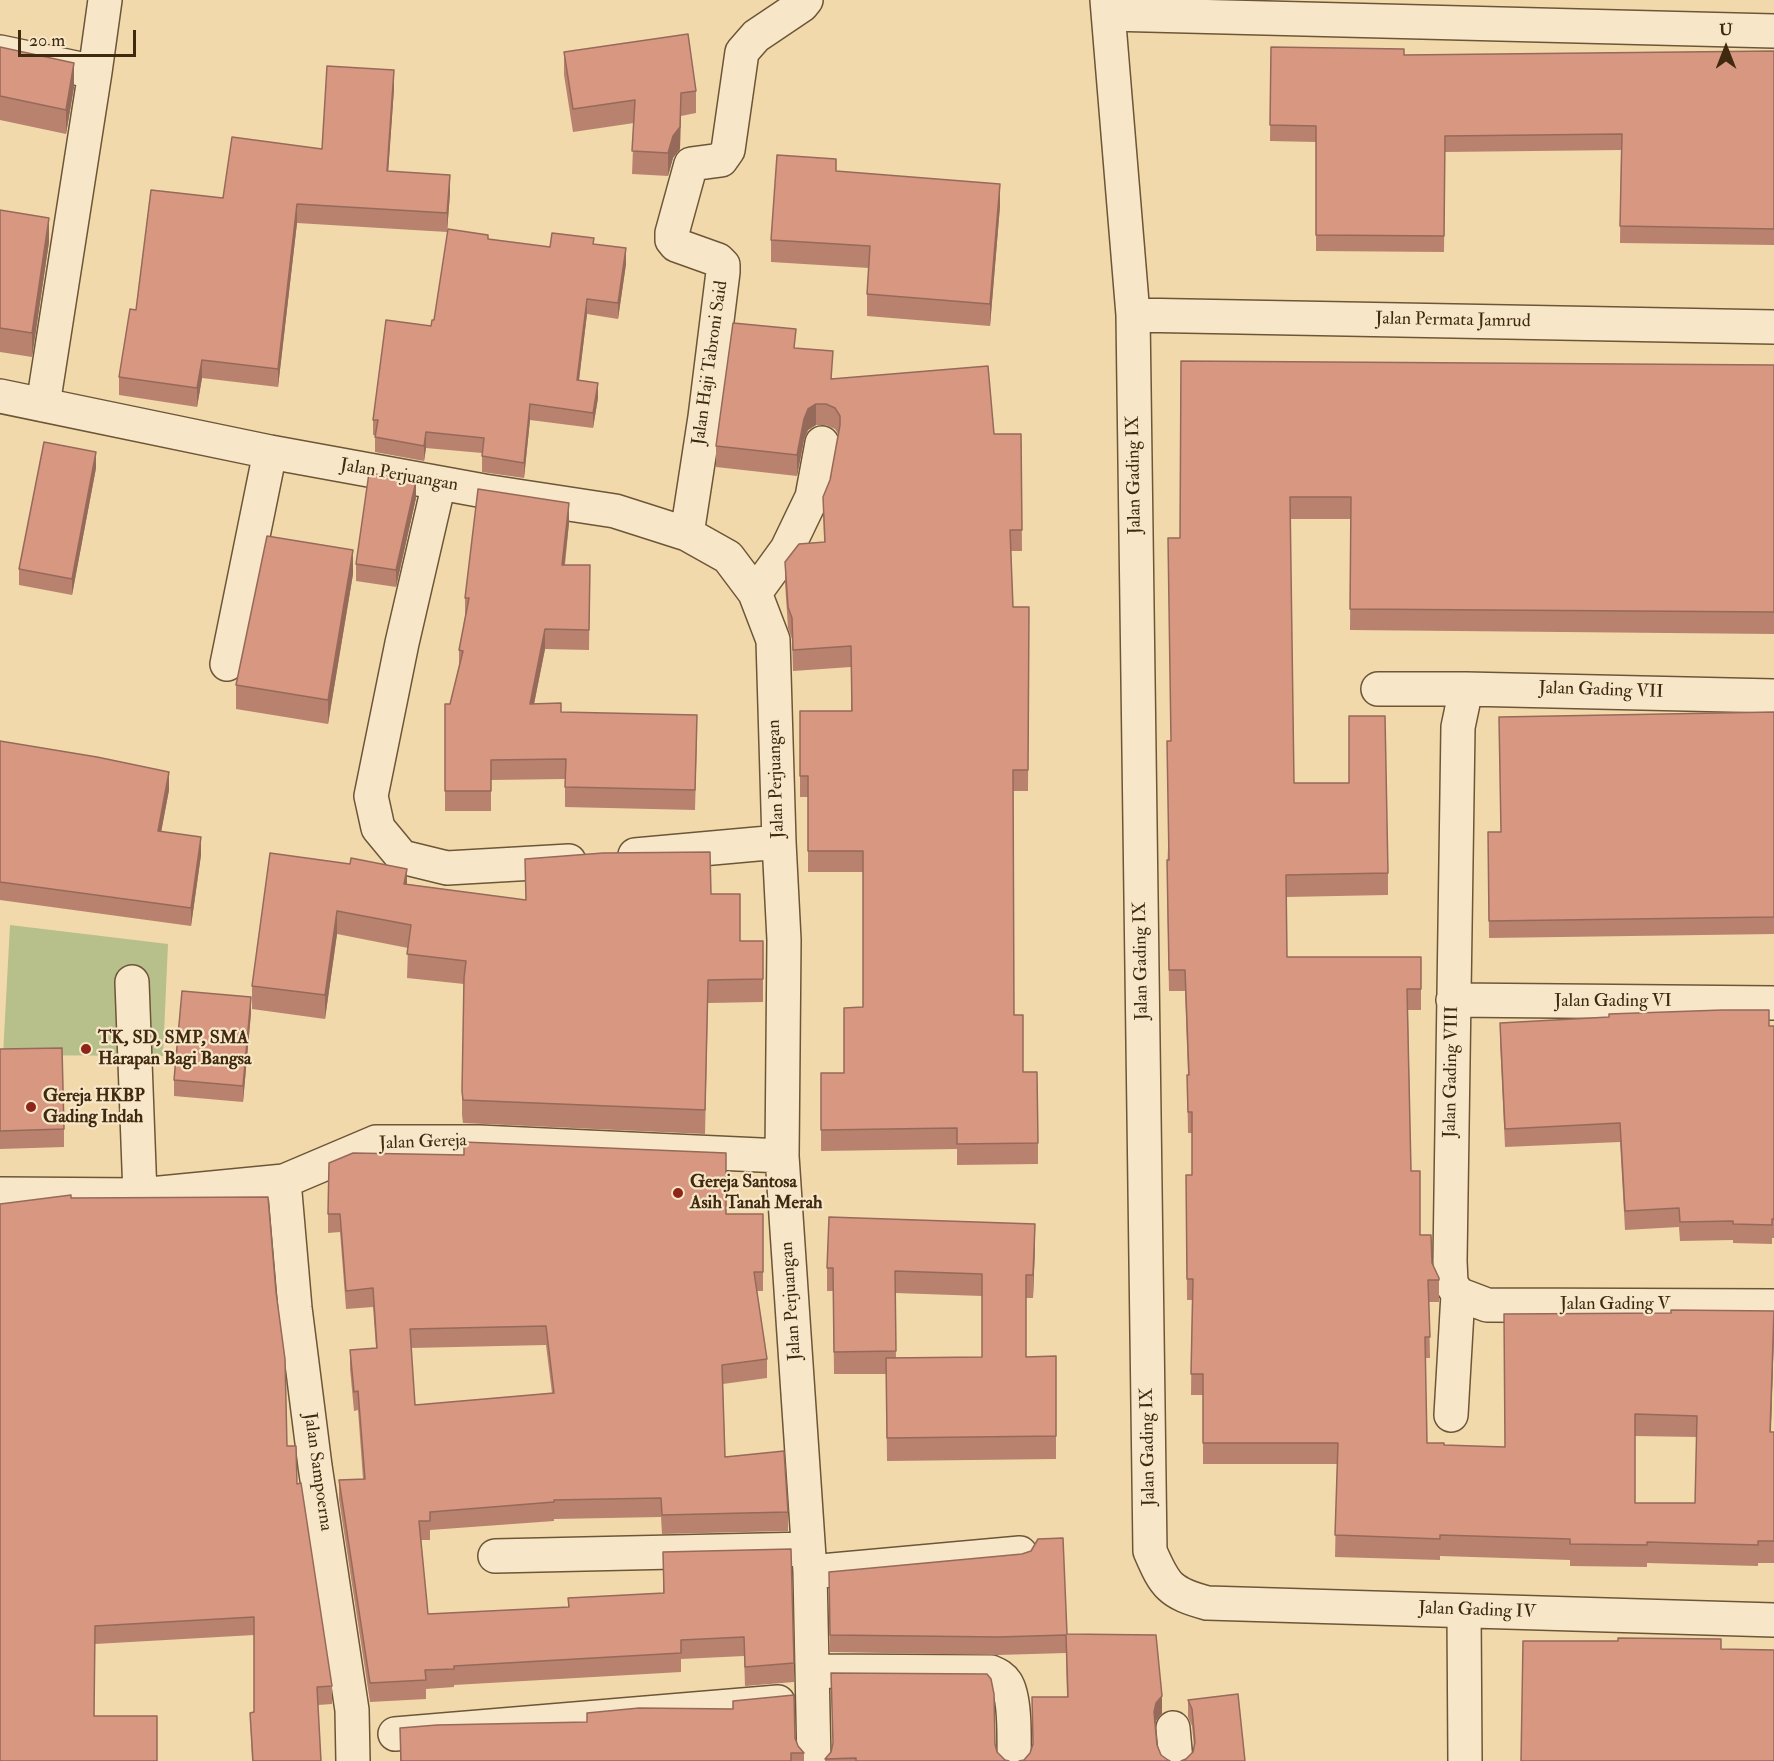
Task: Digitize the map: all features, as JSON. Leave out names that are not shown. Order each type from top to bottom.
[{"type":"street","points":[[43,405],[105,0]]},
{"type":"street","name":"Jalan Haji Tabroni Said","points":[[687,534],[705,417],[723,265],[718,260],[676,245],[672,240],[672,233],[691,164],[721,160],[729,150],[742,52],[756,36],[806,0]]},
{"type":"street","points":[[1108,7],[1774,31]]},
{"type":"street","name":"Jalan Gading IX","points":[[1108,7],[1133,315],[1150,1551],[1162,1577],[1181,1596]]},
{"type":"street","points":[[0,52],[94,72]]},
{"type":"street","name":"Jalan Permata Jamrud","points":[[1133,315],[1774,327]]},
{"type":"street","name":"Jalan Perjuangan","points":[[0,396],[270,452],[439,483],[615,511],[687,534],[728,556],[755,592],[773,640],[784,950],[782,1156],[809,1560],[814,1761]]},
{"type":"street","points":[[755,592],[787,549],[812,497],[822,444]]},
{"type":"street","points":[[227,664],[270,452]]},
{"type":"street","points":[[439,483],[402,644],[371,796],[378,828],[402,857],[447,868],[599,858],[779,842]]},
{"type":"street","name":"Jalan Gading VII","points":[[1378,689],[1774,696]]},
{"type":"street","name":"Jalan Gading VIII","points":[[1451,1415],[1458,1294],[1451,1283],[1450,1261],[1458,726],[1466,689]]},
{"type":"street","points":[[132,982],[140,1195]]},
{"type":"street","name":"Jalan Gading VI","points":[[1453,1000],[1774,1003]]},
{"type":"street","name":"Jalan Gereja","points":[[0,1194],[140,1195],[284,1181],[376,1142],[479,1142],[782,1156]]},
{"type":"street","name":"Jalan Sampoerna","points":[[284,1181],[300,1353],[352,1710],[352,1761]]},
{"type":"street","name":"Jalan Gading V","points":[[1458,1294],[1487,1305],[1774,1306]]},
{"type":"street","points":[[495,1556],[809,1560],[1020,1553]]},
{"type":"street","name":"Jalan Gading IV","points":[[1181,1596],[1207,1603],[1774,1620]]},
{"type":"street","points":[[1464,1611],[1465,1761]]},
{"type":"street","points":[[395,1734],[812,1685],[991,1672],[1001,1677],[1008,1686],[1014,1725],[1014,1761]]},
{"type":"street","points":[[1173,1728],[1176,1761]]},
{"type":"green space","points":[[10,925],[168,944],[163,1056],[3,1055]]},
{"type":"building","points":[[688,34],[696,91],[681,93],[680,127],[673,136],[668,153],[632,151],[635,100],[573,109],[564,52]]},
{"type":"building","points":[[0,47],[74,63],[66,110],[0,96]]},
{"type":"building","points":[[1271,47],[1404,49],[1404,55],[1774,51],[1774,229],[1620,226],[1622,134],[1445,136],[1444,236],[1316,235],[1316,126],[1270,125]]},
{"type":"building","points":[[327,66],[394,70],[387,171],[450,175],[447,213],[297,204],[278,369],[202,360],[197,388],[119,377],[130,309],[136,310],[151,190],[223,198],[232,137],[322,149]]},
{"type":"building","points":[[777,155],[836,159],[836,171],[1000,184],[990,304],[867,294],[870,246],[771,240]]},
{"type":"building","points":[[0,210],[49,218],[32,333],[0,328]]},
{"type":"building","points":[[448,229],[488,235],[488,239],[550,247],[552,233],[594,238],[593,244],[626,248],[618,303],[587,299],[577,380],[598,383],[593,413],[530,404],[524,463],[482,456],[484,438],[426,432],[424,446],[375,437],[378,420],[373,420],[386,320],[431,326],[434,320]]},
{"type":"building","points":[[733,323],[796,329],[794,348],[833,351],[831,379],[988,366],[994,434],[1021,434],[1022,530],[1010,530],[1013,607],[1029,607],[1028,770],[1013,770],[1014,1015],[1023,1015],[1023,1072],[1037,1072],[1038,1143],[957,1144],[957,1128],[821,1130],[821,1073],[844,1073],[844,1008],[863,1007],[863,851],[808,851],[808,776],[800,776],[800,711],[852,711],[851,646],[793,650],[792,618],[788,607],[785,562],[799,544],[825,542],[823,497],[830,480],[840,416],[835,408],[826,404],[816,404],[808,409],[797,455],[716,446]]},
{"type":"building","points":[[1181,361],[1774,365],[1774,612],[1350,609],[1351,497],[1290,497],[1294,783],[1349,783],[1349,716],[1385,716],[1388,873],[1286,875],[1287,957],[1421,957],[1421,989],[1407,989],[1411,1171],[1420,1171],[1420,1235],[1431,1235],[1432,1263],[1439,1278],[1439,1280],[1428,1280],[1430,1337],[1425,1337],[1427,1443],[1505,1447],[1504,1314],[1671,1313],[1671,1310],[1774,1311],[1770,1432],[1774,1432],[1774,1541],[1758,1541],[1758,1545],[1647,1542],[1647,1545],[1570,1544],[1570,1539],[1440,1535],[1440,1539],[1335,1535],[1338,1443],[1203,1443],[1203,1374],[1191,1374],[1193,1279],[1187,1279],[1186,1175],[1192,1175],[1192,1112],[1188,1112],[1185,970],[1169,970],[1167,741],[1171,741],[1168,538],[1180,538]],"holes":[[[1635,1414],[1697,1416],[1695,1503],[1635,1503]]]},
{"type":"building","points":[[44,442],[96,452],[72,579],[19,569]]},
{"type":"building","points":[[369,473],[416,481],[396,570],[356,564]]},
{"type":"building","points":[[478,489],[569,503],[562,565],[590,565],[589,630],[545,629],[530,704],[561,703],[561,712],[697,715],[695,790],[565,787],[566,759],[491,760],[491,791],[445,791],[445,704],[450,704],[463,651],[459,650],[469,598],[465,598]]},
{"type":"building","points":[[267,536],[353,550],[328,700],[236,685]]},
{"type":"building","points":[[1774,712],[1774,917],[1489,921],[1488,832],[1501,832],[1499,717]]},
{"type":"building","points":[[0,741],[169,772],[158,831],[201,837],[191,908],[0,882]]},
{"type":"building","points":[[710,852],[711,894],[740,894],[740,941],[763,941],[763,979],[708,980],[705,1110],[463,1100],[466,961],[407,954],[411,925],[337,911],[325,995],[252,986],[270,853],[350,864],[351,858],[407,869],[404,884],[526,900],[525,859],[603,853]]},
{"type":"building","points":[[182,991],[251,997],[243,1086],[174,1080]]},
{"type":"building","points":[[1769,1010],[1769,1026],[1774,1026],[1774,1219],[1772,1219],[1772,1225],[1733,1224],[1733,1221],[1680,1222],[1679,1208],[1625,1211],[1620,1123],[1505,1129],[1500,1023],[1609,1017],[1609,1014]]},
{"type":"building","name":"Gereja HKBP Gading Indah","points":[[62,1048],[64,1129],[0,1131],[0,1049]]},
{"type":"building","points":[[464,1142],[726,1153],[726,1214],[763,1214],[763,1272],[754,1272],[767,1359],[722,1365],[725,1457],[784,1451],[788,1512],[662,1515],[661,1498],[554,1500],[554,1502],[430,1512],[430,1521],[419,1521],[428,1614],[569,1607],[568,1598],[664,1593],[663,1552],[791,1549],[794,1663],[745,1667],[744,1637],[681,1640],[681,1653],[454,1666],[454,1669],[425,1670],[426,1680],[370,1683],[339,1480],[365,1479],[358,1391],[354,1392],[350,1350],[377,1348],[373,1288],[346,1291],[340,1214],[328,1214],[329,1163],[353,1153],[464,1155]],"holes":[[[546,1326],[554,1393],[415,1405],[410,1329]]]},
{"type":"building","points":[[71,1195],[71,1198],[268,1197],[276,1292],[285,1359],[287,1446],[296,1446],[297,1484],[301,1483],[332,1686],[317,1687],[321,1761],[253,1761],[250,1713],[254,1712],[254,1617],[95,1626],[94,1716],[157,1716],[157,1761],[0,1761],[0,1204]]},
{"type":"building","points":[[829,1217],[1035,1224],[1033,1275],[1026,1275],[1026,1357],[1056,1356],[1056,1436],[887,1438],[886,1358],[982,1357],[982,1274],[895,1271],[896,1351],[834,1352],[833,1268],[827,1268]]},
{"type":"building","points":[[1063,1538],[1067,1634],[1156,1635],[1162,1696],[1156,1703],[1154,1712],[1157,1745],[1161,1755],[1170,1761],[1019,1761],[1024,1760],[1030,1753],[1033,1744],[1032,1697],[1068,1697],[1066,1635],[998,1637],[830,1635],[829,1572],[1022,1554],[1031,1551],[1038,1539]]},
{"type":"building","points":[[1618,1638],[1721,1639],[1721,1649],[1774,1650],[1774,1761],[1521,1761],[1523,1641],[1618,1641]]},
{"type":"building","points":[[831,1673],[987,1674],[991,1679],[994,1694],[997,1752],[1009,1761],[825,1759],[831,1752],[833,1743]]},
{"type":"building","points":[[1238,1694],[1245,1761],[1181,1761],[1193,1752],[1195,1742],[1192,1709],[1188,1700]]},
{"type":"building","points":[[794,1695],[795,1738],[804,1753],[791,1753],[791,1761],[401,1761],[400,1728],[437,1725],[587,1722],[587,1713],[639,1708],[733,1709],[733,1701]]},
{"type":"place","name":"TK, SD, SMP, SMA Harapan Bagi Bangsa","points":[[86,1049]]},
{"type":"place","name":"Gereja HKBP Gading Indah","points":[[31,1107]]},
{"type":"place","name":"Gereja Santosa Asih Tanah Merah","points":[[678,1193]]}]
